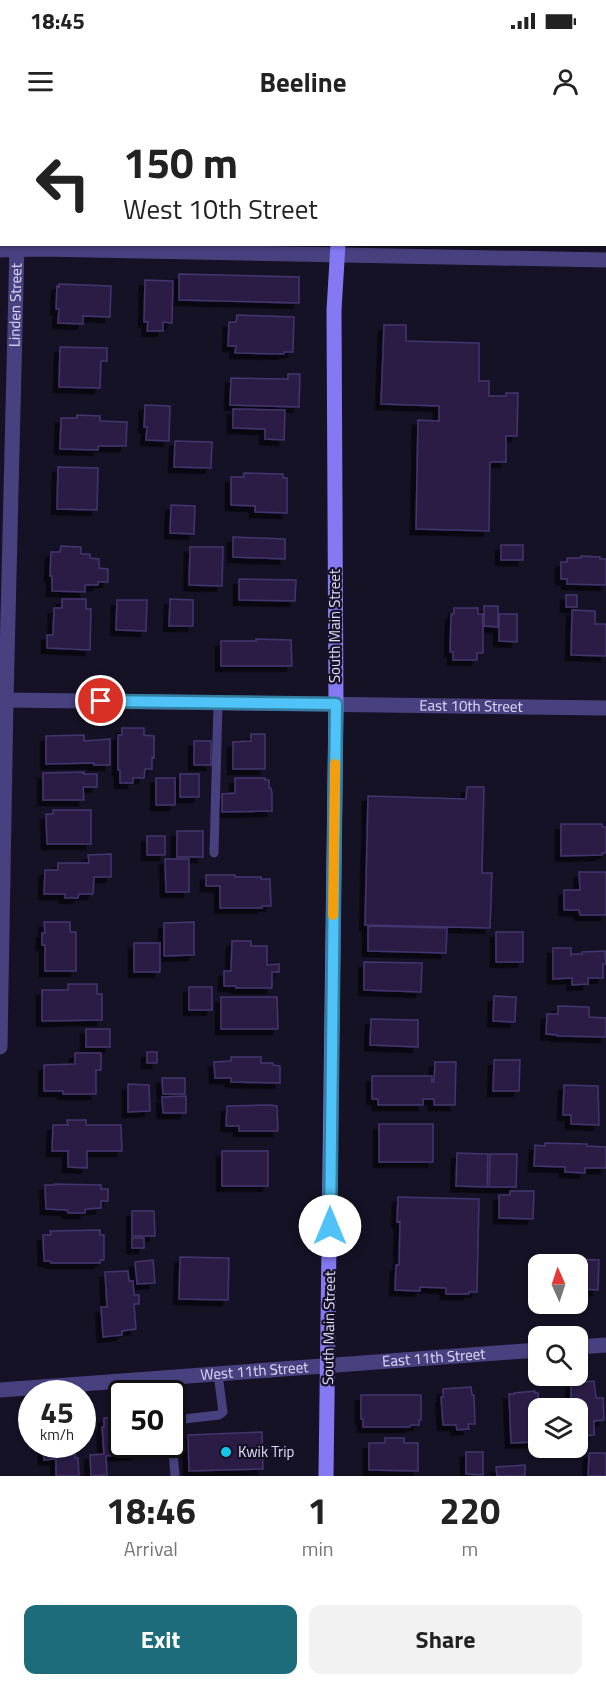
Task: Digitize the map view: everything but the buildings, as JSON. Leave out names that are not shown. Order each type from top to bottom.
[{"type":"main road","name":"South Main Street","points":[[326,1476],[336,704],[334,310],[338,249]]},
{"type":"street","points":[[0,250],[16,247],[338,249],[606,260]]},
{"type":"street","name":"Linden Street","points":[[0,1047],[1,903],[16,247]]},
{"type":"street","name":"East 10th Street","points":[[6,700],[606,708]]},
{"type":"street","points":[[588,1346],[606,1345]]},
{"type":"street","name":"East 11th Street","points":[[328,1365],[528,1351]]},
{"type":"street","name":"West 11th Street","points":[[0,1390],[328,1365]]},
{"type":"lane","points":[[214,853],[218,703]]},
{"type":"lane","points":[[186,1419],[219,1415],[223,1412],[218,1374]]},
{"type":"lane","points":[[174,1458],[175,1476]]},
{"type":"slow traffic","points":[[333,915],[335,764]]},
{"type":"place","name":"Kwik Trip","points":[[226,1452]]},
{"type":"route","points":[[101,701],[336,704],[330,1226]]}]
